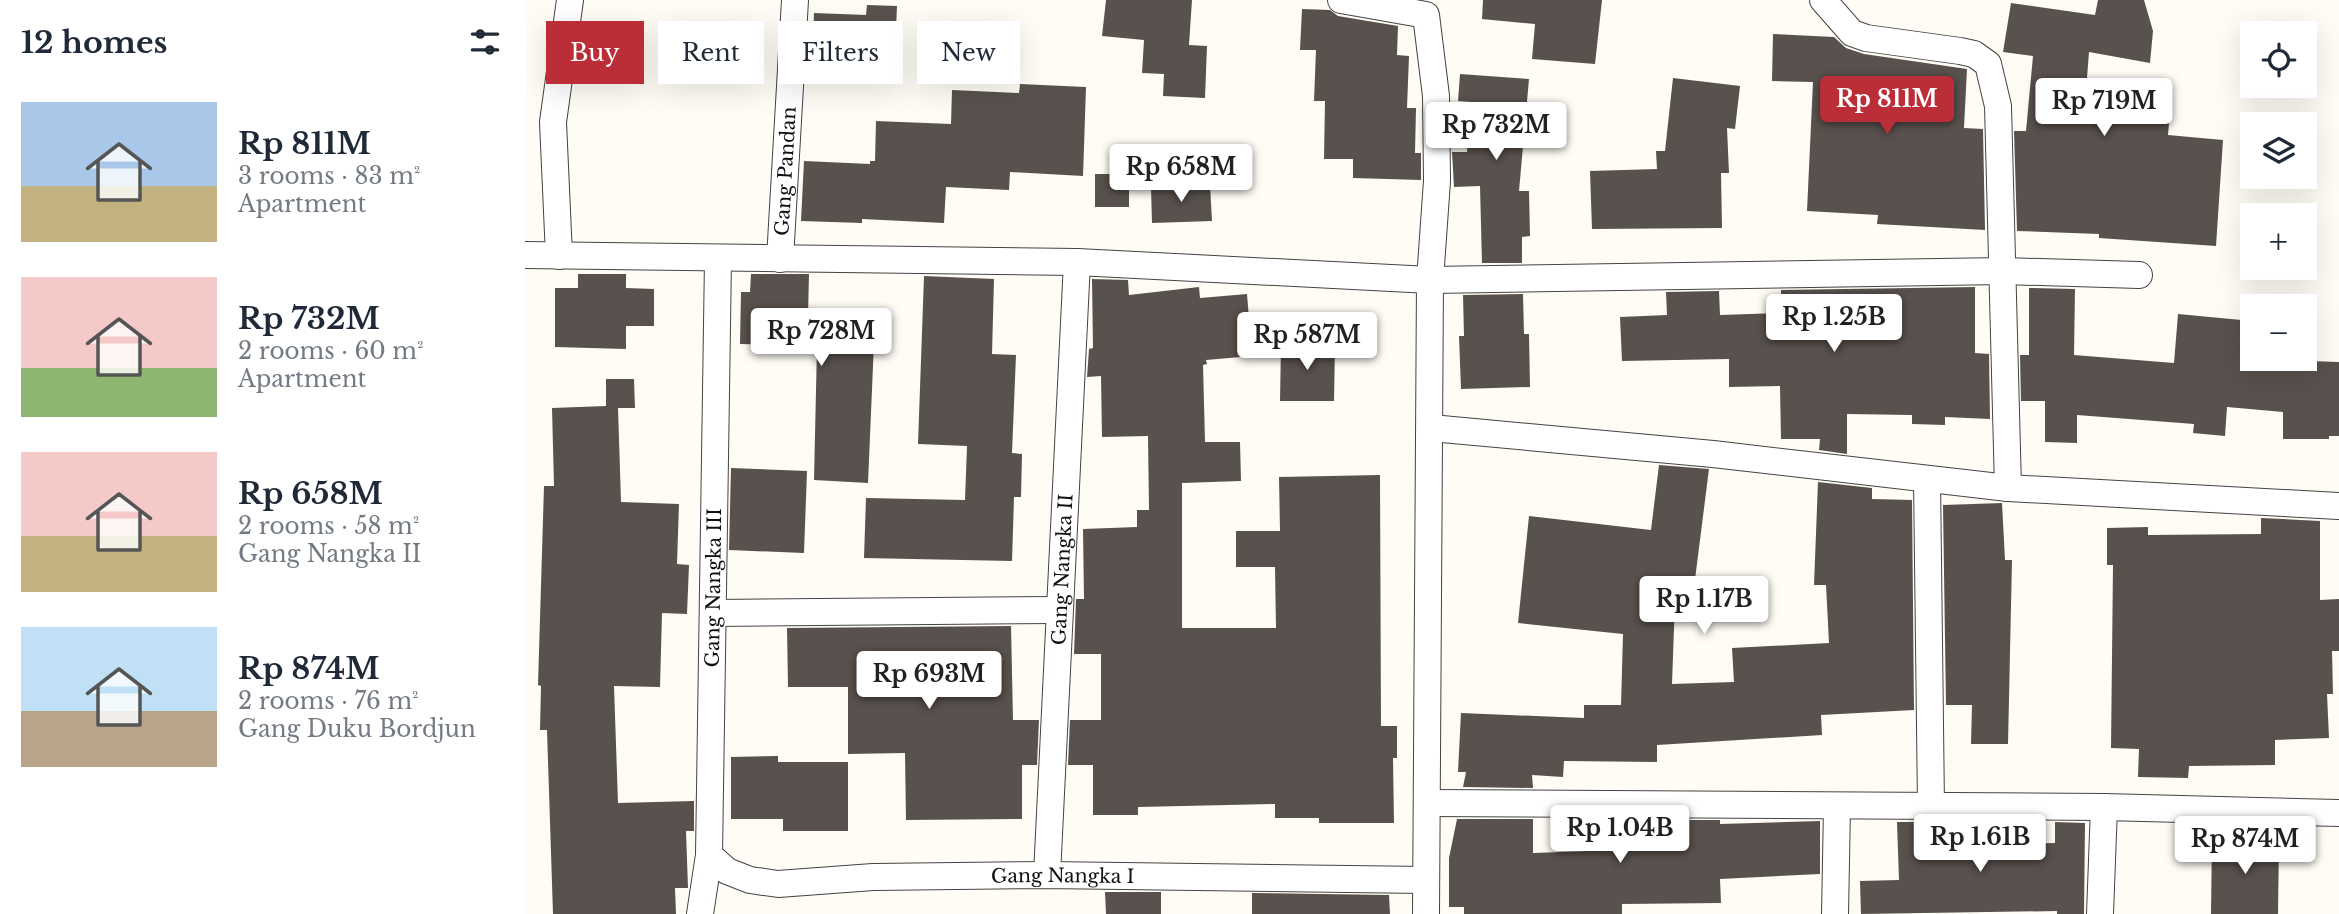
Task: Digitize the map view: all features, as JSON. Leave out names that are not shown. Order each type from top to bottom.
[{"type":"street","points":[[559,256],[553,122],[571,0]]},
{"type":"street","name":"Gang Pandan","points":[[780,259],[795,0]]},
{"type":"street","points":[[1341,0],[1426,7],[1436,96],[1437,181],[1430,280],[1426,914]]},
{"type":"street","points":[[1823,0],[1852,33],[1866,38],[1974,54],[1988,64],[1998,106],[2008,488]]},
{"type":"street","points":[[525,255],[1077,262],[1430,280],[2003,271],[2139,275]]},
{"type":"street","name":"Gang Nangka III","points":[[700,914],[709,855],[718,259]]},
{"type":"street","name":"Gang Nangka II","points":[[1047,875],[1077,262]]},
{"type":"street","points":[[1431,428],[1713,454],[2008,488],[2339,506]]},
{"type":"street","points":[[1927,479],[1931,807]]},
{"type":"street","points":[[713,613],[1058,610]]},
{"type":"street","points":[[1427,803],[2104,807],[2339,813]]},
{"type":"street","points":[[1835,914],[1837,807]]},
{"type":"street","points":[[2100,914],[2104,807]]},
{"type":"street","name":"Gang Nangka I","points":[[709,855],[738,876],[778,884],[873,877],[1047,875],[1426,880]]},
{"type":"building","points":[[1106,0],[1192,0],[1189,45],[1207,46],[1205,98],[1163,96],[1164,74],[1142,73],[1144,40],[1102,36]]},
{"type":"building","points":[[1483,0],[1602,0],[1595,64],[1532,59],[1535,24],[1482,19]]},
{"type":"building","points":[[2098,0],[2144,0],[2153,31],[2150,63],[2089,52],[2085,104],[2170,111],[2168,135],[2223,140],[2216,246],[2099,238],[2099,234],[2017,231],[2014,131],[2026,131],[2033,56],[2003,52],[2011,3],[2095,15]]},
{"type":"building","points":[[867,5],[897,6],[896,21],[814,21],[814,13],[866,15]]},
{"type":"building","points":[[1302,9],[1330,10],[1338,16],[1398,26],[1397,55],[1409,56],[1407,108],[1416,108],[1415,153],[1421,153],[1421,180],[1353,178],[1353,159],[1324,159],[1325,101],[1314,101],[1316,50],[1300,50]]},
{"type":"building","points":[[1773,34],[1834,37],[1846,48],[1864,54],[1967,69],[1964,128],[1983,129],[1985,230],[1877,224],[1878,215],[1807,211],[1813,82],[1772,81]]},
{"type":"building","points":[[1460,74],[1529,79],[1519,191],[1529,191],[1530,236],[1522,237],[1522,263],[1482,263],[1480,186],[1454,187],[1452,152],[1467,152],[1471,102],[1458,101]]},
{"type":"building","points":[[1673,78],[1740,86],[1735,129],[1727,128],[1729,173],[1721,173],[1722,228],[1592,229],[1590,171],[1657,169],[1656,151],[1665,151]]},
{"type":"building","points":[[1020,84],[1086,87],[1083,176],[1010,172],[1009,190],[946,187],[944,223],[862,219],[862,223],[801,221],[804,161],[870,164],[870,161],[875,161],[876,121],[951,124],[952,90],[1019,93]]},
{"type":"building","points":[[1095,174],[1129,174],[1129,207],[1095,207]]},
{"type":"building","points":[[1210,185],[1212,221],[1152,223],[1151,187]]},
{"type":"building","points":[[578,274],[626,274],[626,288],[654,289],[654,326],[626,326],[626,349],[555,347],[555,288],[578,288]]},
{"type":"building","points":[[751,274],[809,274],[808,317],[875,319],[868,483],[814,480],[817,346],[740,344],[741,292],[750,292]]},
{"type":"building","points":[[924,276],[994,279],[992,354],[1016,355],[1012,453],[1022,454],[1021,497],[1014,497],[1012,561],[864,558],[866,498],[965,500],[967,446],[918,444]]},
{"type":"building","points":[[1092,279],[1128,280],[1129,295],[1199,287],[1200,298],[1247,294],[1252,356],[1206,360],[1207,364],[1203,365],[1205,442],[1240,442],[1241,481],[1182,483],[1182,628],[1276,628],[1275,567],[1236,567],[1236,531],[1280,531],[1279,477],[1380,475],[1381,726],[1397,726],[1397,758],[1393,758],[1394,823],[1319,823],[1319,818],[1275,818],[1275,804],[1138,807],[1138,815],[1093,815],[1093,765],[1068,765],[1070,720],[1101,720],[1101,654],[1074,654],[1076,599],[1084,599],[1083,529],[1137,527],[1137,510],[1149,510],[1148,436],[1102,437],[1101,376],[1087,377],[1089,349],[1093,348]]},
{"type":"building","points":[[1975,287],[1975,353],[1989,354],[1990,419],[1945,417],[1945,425],[1912,424],[1912,415],[1847,414],[1847,454],[1819,450],[1820,439],[1781,439],[1780,386],[1729,387],[1729,359],[1622,361],[1620,317],[1667,315],[1666,292],[1719,291],[1720,315],[1781,313],[1781,290]]},
{"type":"building","points":[[2029,288],[2075,289],[2074,355],[2174,363],[2178,314],[2240,320],[2240,371],[2317,371],[2317,361],[2339,362],[2339,436],[2329,436],[2329,439],[2283,439],[2283,412],[2227,407],[2225,436],[2193,433],[2194,424],[2077,415],[2077,443],[2045,442],[2045,401],[2021,401],[2020,355],[2029,355]]},
{"type":"building","points":[[1523,294],[1524,334],[1529,334],[1530,387],[1461,389],[1459,336],[1464,336],[1463,295]]},
{"type":"building","points":[[1281,343],[1335,344],[1334,401],[1280,401]]},
{"type":"building","points":[[606,379],[634,379],[635,408],[618,408],[621,502],[679,504],[677,564],[689,565],[687,614],[662,613],[660,687],[614,686],[618,803],[694,801],[694,831],[686,831],[688,888],[675,888],[676,914],[553,914],[547,730],[540,730],[541,686],[538,685],[544,486],[554,486],[552,408],[606,406]]},
{"type":"building","points":[[1659,465],[1709,469],[1692,603],[1675,600],[1672,684],[1734,682],[1732,648],[1829,643],[1826,585],[1814,585],[1818,482],[1872,488],[1872,499],[1912,500],[1914,710],[1821,715],[1822,735],[1657,745],[1657,762],[1564,761],[1563,777],[1532,775],[1533,788],[1463,787],[1466,772],[1458,772],[1461,713],[1584,718],[1584,705],[1621,705],[1623,634],[1518,623],[1529,516],[1651,530]]},
{"type":"building","points":[[731,468],[807,471],[804,553],[729,550]]},
{"type":"building","points":[[2002,503],[2005,560],[2012,560],[2008,744],[1971,744],[1972,705],[1946,705],[1943,505]]},
{"type":"building","points":[[2261,518],[2320,521],[2320,600],[2339,599],[2339,651],[2332,651],[2333,694],[2327,694],[2329,738],[2275,740],[2275,765],[2189,766],[2188,778],[2138,777],[2139,749],[2111,748],[2113,565],[2107,565],[2107,528],[2148,527],[2148,535],[2261,534]]},
{"type":"building","points":[[1011,626],[1013,720],[1039,720],[1037,765],[1022,765],[1022,819],[906,820],[905,753],[848,754],[848,687],[788,687],[787,628]]},
{"type":"building","points":[[778,756],[778,762],[848,762],[848,831],[783,831],[783,819],[731,819],[731,757]]},
{"type":"building","points":[[1457,819],[1533,819],[1533,853],[1616,850],[1616,820],[1720,820],[1720,824],[1820,821],[1820,874],[1720,879],[1721,903],[1622,904],[1622,914],[1464,914],[1464,907],[1449,907],[1449,858]]},
{"type":"building","points":[[1897,822],[1956,822],[1957,845],[2055,843],[2055,822],[2085,823],[2084,914],[2057,914],[2057,911],[1861,914],[1860,881],[1899,880]]},
{"type":"building","points":[[2212,837],[2279,838],[2278,914],[2211,914]]},
{"type":"building","points":[[1105,892],[1161,892],[1161,914],[1106,914]]},
{"type":"building","points":[[1252,893],[1389,895],[1390,914],[1252,914]]}]
